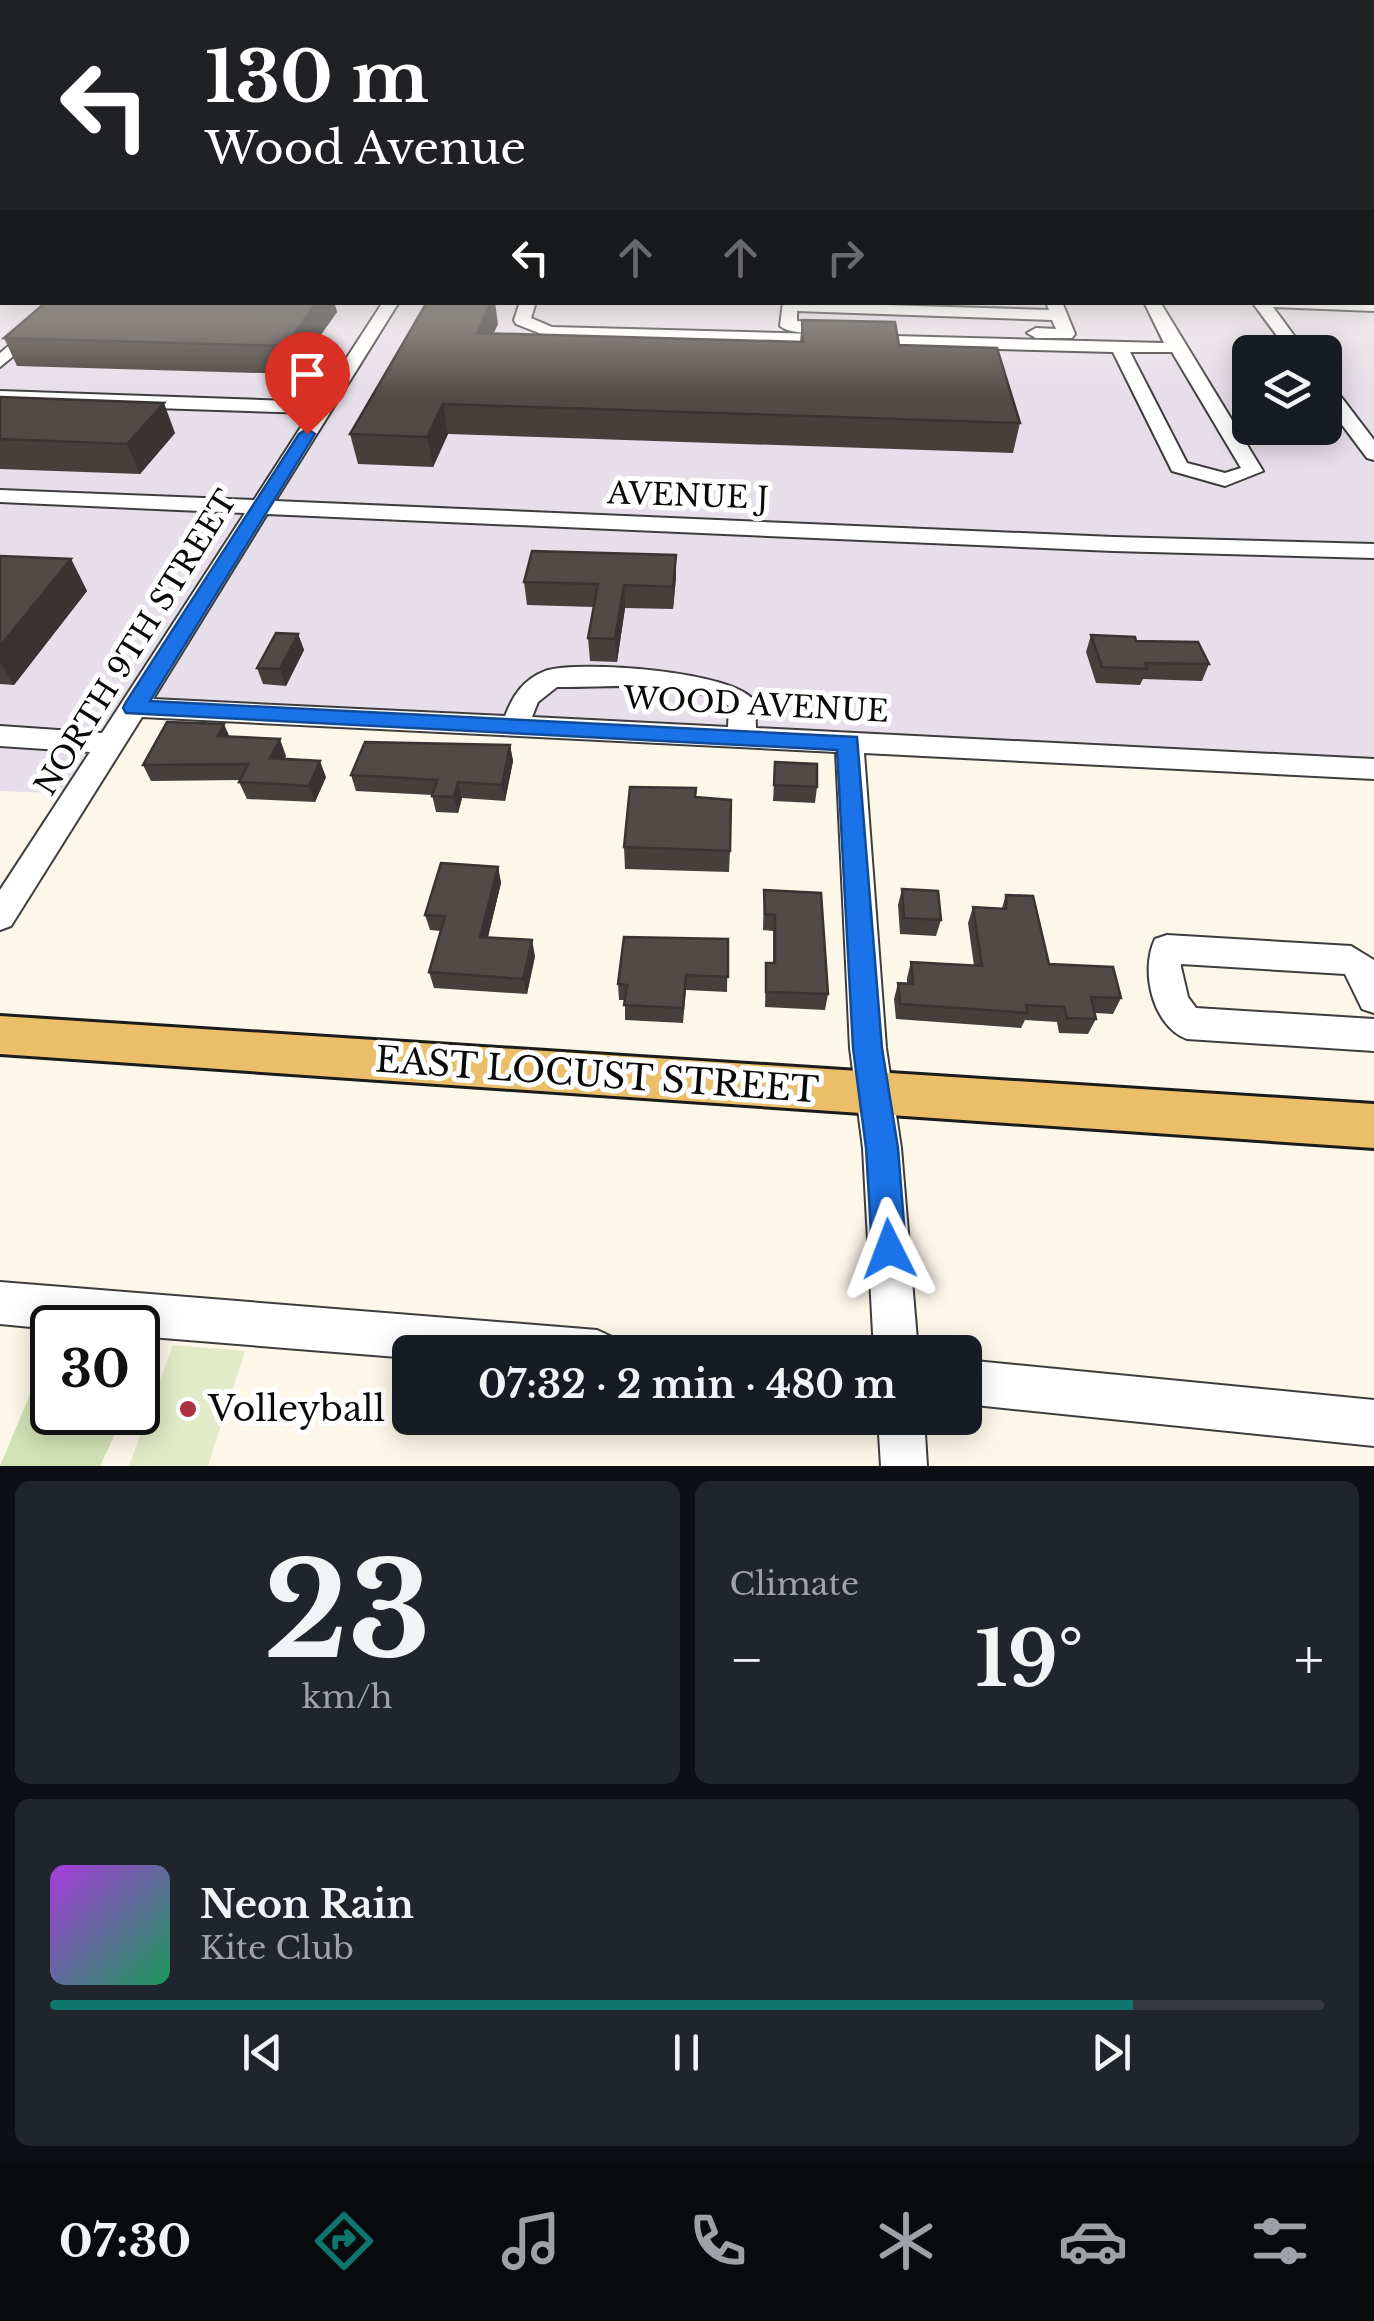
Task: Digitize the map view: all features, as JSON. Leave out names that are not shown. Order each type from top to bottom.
[{"type":"main road","name":"EAST LOCUST STREET","points":[[0,1035],[1374,1126]]},
{"type":"street","points":[[0,362],[66,305]]},
{"type":"street","name":"NORTH 9TH STREET","points":[[0,917],[389,305]]},
{"type":"street","points":[[527,305],[522,320],[549,332],[1158,350],[1175,342]]},
{"type":"street","points":[[1120,349],[1179,467],[1225,480],[1254,471],[1154,305]]},
{"type":"street","points":[[1262,305],[1285,335]]},
{"type":"street","points":[[1346,305],[1374,306]]},
{"type":"street","points":[[789,306],[867,306],[1056,309],[1066,334],[788,326],[789,306]]},
{"type":"street","points":[[867,306],[870,328]]},
{"type":"street","points":[[0,396],[324,408]]},
{"type":"street","points":[[1342,411],[1374,454]]},
{"type":"street","name":"AVENUE J","points":[[0,496],[1093,543],[1374,551]]},
{"type":"street","points":[[516,726],[524,699],[533,686],[554,678],[700,683],[728,689],[742,702],[742,737]]},
{"type":"street","name":"WOOD AVENUE","points":[[134,708],[1374,769]]},
{"type":"street","points":[[0,736],[111,744]]},
{"type":"street","points":[[848,742],[868,1048],[895,1335]]},
{"type":"street","points":[[1374,998],[1360,966],[1351,960],[1167,949],[1164,956],[1179,1016],[1187,1022],[1374,1035]]},
{"type":"street","points":[[0,1303],[392,1335]]},
{"type":"street","points":[[982,1384],[1374,1423]]},
{"type":"street","points":[[902,1435],[904,1466]]},
{"type":"shaded area","points":[[0,305],[1374,305],[1374,769],[135,707],[79,794],[0,791]]},
{"type":"green space","name":"Volleyball","points":[[173,1345],[245,1351],[208,1466],[129,1466],[140,1435],[160,1435],[160,1381]]},
{"type":"green space","points":[[30,1394],[30,1435],[115,1435],[100,1466],[0,1466]]},
{"type":"building","points":[[42,305],[315,305],[285,346],[4,338]]},
{"type":"building","points":[[425,305],[490,305],[477,333],[803,342],[802,320],[895,322],[899,345],[997,348],[1020,423],[443,404],[427,437],[350,434]]},
{"type":"building","points":[[0,397],[164,403],[127,444],[0,439]]},
{"type":"building","points":[[532,551],[676,555],[673,587],[624,585],[615,639],[588,638],[598,584],[524,582]]},
{"type":"building","points":[[0,556],[71,559],[0,646]]},
{"type":"building","points":[[276,633],[298,634],[280,669],[257,668]]},
{"type":"building","points":[[1091,635],[1135,637],[1136,641],[1198,642],[1209,664],[1145,663],[1147,669],[1102,667]]},
{"type":"building","points":[[167,722],[224,724],[218,736],[280,739],[270,758],[320,761],[309,786],[239,782],[248,764],[143,765]]},
{"type":"building","points":[[365,742],[510,745],[502,785],[458,782],[454,797],[432,796],[437,780],[351,775]]},
{"type":"building","points":[[775,762],[817,764],[817,787],[774,785]]},
{"type":"building","points":[[630,787],[696,788],[695,797],[731,800],[730,851],[624,847]]},
{"type":"building","points":[[441,863],[498,867],[480,937],[532,940],[523,979],[429,972],[445,916],[425,915]]},
{"type":"building","points":[[902,889],[938,891],[941,920],[904,918]]},
{"type":"building","points":[[764,890],[821,893],[828,994],[766,992],[766,963],[775,963],[775,915],[765,914]]},
{"type":"building","points":[[1006,895],[1033,896],[1049,964],[1113,967],[1121,998],[1091,997],[1096,1019],[1067,1018],[1064,1007],[1026,1005],[1028,1013],[900,1004],[898,983],[913,984],[911,962],[982,966],[973,907],[1006,909]]},
{"type":"building","points":[[624,937],[728,939],[728,977],[686,975],[683,1008],[624,1005],[627,985],[618,984]]},
{"type":"place","name":"Volleyball","points":[[188,1409]]},
{"type":"route","points":[[307,434],[134,708],[848,742],[868,1048],[882,1148],[889,1249]]}]
